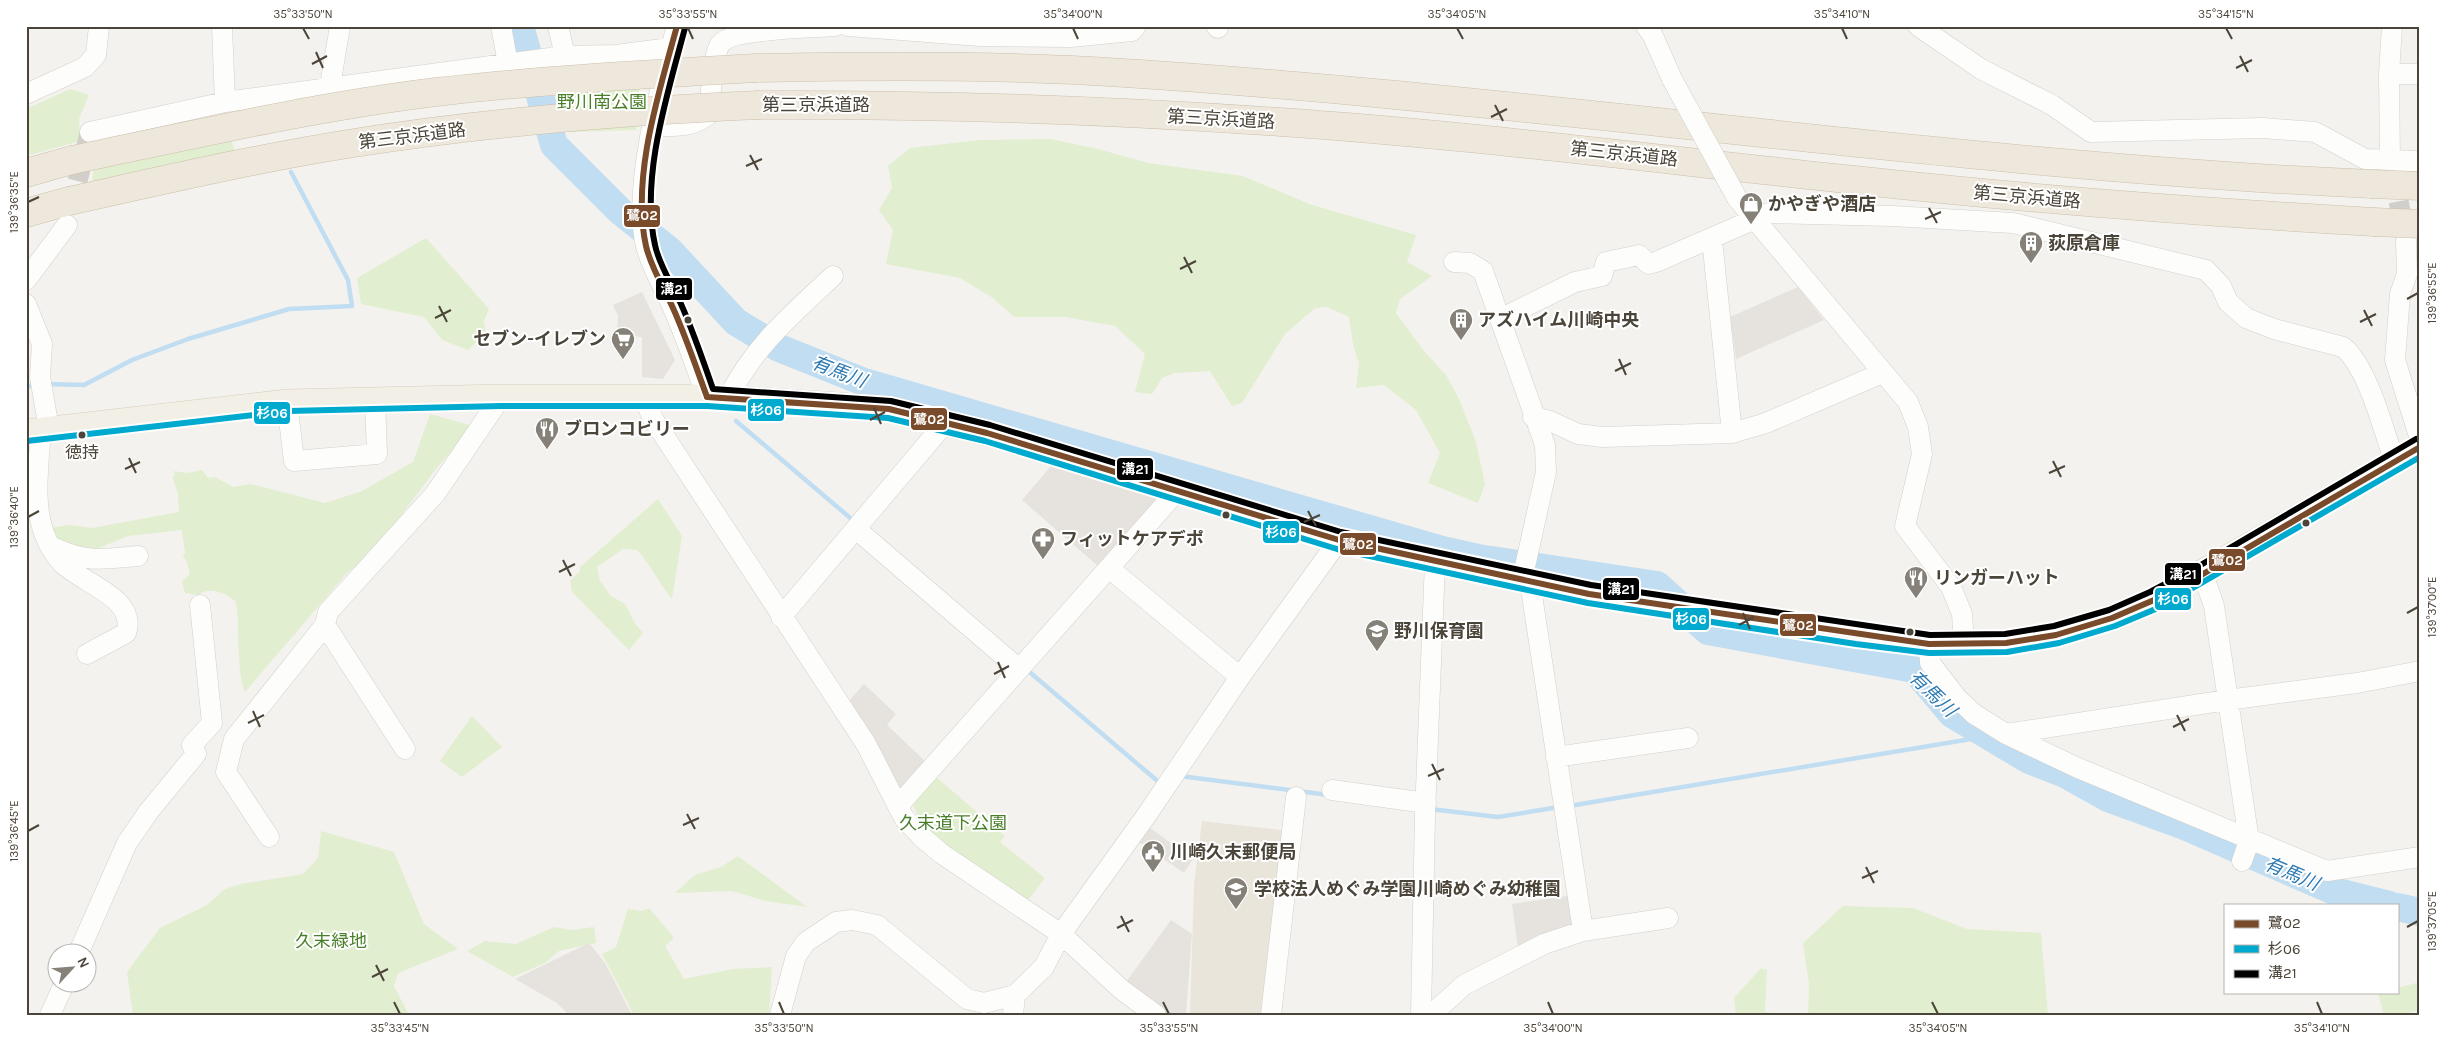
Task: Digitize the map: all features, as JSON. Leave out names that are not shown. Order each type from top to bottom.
[{"type":"highway","name":"第三京浜道路","points":[[26,173],[72,160],[246,123],[436,92],[650,74],[756,68],[861,66],[1070,70],[1286,85],[1545,110],[2026,161],[2245,178],[2420,186]]},
{"type":"highway","name":"第三京浜道路","points":[[26,213],[68,213],[255,160],[394,138],[644,110],[759,105],[853,104],[1066,110],[1283,122],[1536,145],[1848,180],[2078,202],[2374,222],[2413,232]]},
{"type":"main road","points":[[39,431],[287,402],[501,397],[717,398],[889,409],[987,433],[1339,540],[1435,561],[1525,572],[1589,594],[1929,644],[2006,643],[2074,629],[2112,618],[2145,604],[2203,574],[2420,447]]},
{"type":"street","points":[[26,94],[85,67],[96,55],[99,26]]},
{"type":"street","points":[[222,26],[225,102]]},
{"type":"street","points":[[330,86],[340,26]]},
{"type":"street","points":[[501,26],[508,64]]},
{"type":"street","points":[[558,26],[565,56]]},
{"type":"street","points":[[677,26],[670,48],[647,157],[642,209],[646,245],[659,282],[717,398],[775,330],[833,276]]},
{"type":"street","points":[[654,126],[686,126],[699,122],[708,115],[718,51],[723,40],[728,37],[747,32],[835,26]]},
{"type":"street","points":[[848,26],[980,36],[1062,37],[1132,31],[1136,26]]},
{"type":"street","points":[[1918,26],[1982,69],[2052,105],[2091,132],[2263,128],[2315,132],[2365,159],[2420,161]]},
{"type":"street","points":[[2390,160],[2389,74],[2392,26]]},
{"type":"street","points":[[1651,29],[1672,79],[1737,198],[1754,221],[1908,402],[1918,427],[1922,454],[1905,526],[1951,587],[1962,614],[1964,644]]},
{"type":"street","points":[[90,132],[225,102],[330,86],[565,56],[616,55],[670,48]]},
{"type":"street","points":[[2389,74],[2420,74]]},
{"type":"street","points":[[26,280],[68,213]]},
{"type":"street","points":[[1500,319],[1575,282],[1602,276],[1606,262],[1638,255],[1649,264],[1712,239],[1769,213],[1892,216],[2014,224],[2206,270],[2221,286],[2228,302],[2246,318],[2274,329],[2343,347],[2352,355],[2368,386],[2395,463]]},
{"type":"street","points":[[2413,232],[2407,274],[2400,294],[2395,360],[2420,439]]},
{"type":"street","points":[[1712,239],[1732,433]]},
{"type":"street","points":[[1454,262],[1470,263],[1483,271],[1544,445],[1546,472],[1525,572],[1583,931]]},
{"type":"street","points":[[26,304],[42,344],[36,500],[41,524],[51,546],[62,562],[121,604],[128,613],[129,625],[126,633],[87,654]]},
{"type":"street","points":[[1533,417],[1550,421],[1578,434],[1602,437],[1732,433],[1766,423],[1882,373]]},
{"type":"street","points":[[269,837],[226,772],[234,739],[326,625],[328,612],[435,494],[501,397]]},
{"type":"street","points":[[644,398],[653,419],[866,744],[904,818],[942,854],[1061,934],[1122,990],[1156,1015]]},
{"type":"street","points":[[287,402],[294,460],[377,454],[375,400]]},
{"type":"street","points":[[781,617],[945,423]]},
{"type":"street","points":[[898,806],[1177,491]]},
{"type":"street","points":[[856,529],[1019,669]]},
{"type":"street","points":[[780,1015],[796,956],[806,942],[836,922],[852,920],[877,925],[967,999],[984,1003],[1014,1005],[1044,967],[1061,934],[1146,816],[1240,677],[1339,540]]},
{"type":"street","points":[[51,546],[76,558],[92,560],[138,556]]},
{"type":"street","points":[[1421,1015],[1426,803],[1435,561]]},
{"type":"street","points":[[1108,568],[1240,677]]},
{"type":"street","points":[[2203,574],[2214,606],[2246,849]]},
{"type":"street","points":[[82,944],[127,843],[149,811],[196,754],[192,744],[212,723],[200,605]]},
{"type":"street","points":[[326,625],[405,749]]},
{"type":"street","points":[[1929,644],[1930,663],[1958,698],[1974,714],[2006,734],[2246,849],[2327,871],[2420,857]]},
{"type":"street","points":[[2006,734],[2227,700],[2357,683],[2420,671]]},
{"type":"street","points":[[1556,757],[1688,738]]},
{"type":"street","points":[[1332,790],[1426,803]]},
{"type":"street","points":[[1271,1015],[1296,797]]},
{"type":"street","points":[[1431,1015],[1471,981],[1544,944],[1583,931],[1668,918]]},
{"type":"street","points":[[50,1015],[59,994]]},
{"type":"shaded area","points":[[1798,287],[1824,320],[1736,359],[1730,317]]},
{"type":"shaded area","points":[[642,292],[675,360],[663,379],[642,377],[642,337],[617,335],[618,316],[613,305]]},
{"type":"shaded area","points":[[1051,466],[1161,499],[1099,567],[1022,500]]},
{"type":"shaded area","points":[[864,684],[896,714],[887,725],[928,764],[900,797],[846,704]]},
{"type":"shaded area","name":"学校法人めぐみ学園川崎めぐみ幼稚園","points":[[1202,821],[1289,831],[1266,1015],[1190,1015],[1194,885]]},
{"type":"shaded area","points":[[1146,825],[1193,859],[1184,873],[1136,840]]},
{"type":"shaded area","points":[[1573,895],[1578,928],[1518,948],[1512,904]]},
{"type":"shaded area","points":[[1171,920],[1192,934],[1186,1015],[1169,1015],[1126,982]]},
{"type":"shaded area","points":[[589,943],[605,963],[632,1015],[569,1015],[557,1003],[515,979]]},
{"type":"green space","name":"野川南公園","points":[[641,69],[636,130],[567,132],[556,77]]},
{"type":"green space","points":[[70,89],[89,95],[79,119],[80,141],[26,156],[26,109]]},
{"type":"green space","points":[[1051,139],[1098,149],[1148,163],[1243,176],[1312,205],[1416,235],[1407,262],[1432,276],[1400,299],[1396,313],[1424,351],[1446,375],[1459,399],[1476,442],[1485,484],[1478,503],[1428,483],[1440,453],[1416,410],[1384,385],[1356,388],[1359,364],[1353,344],[1349,317],[1327,307],[1315,308],[1285,334],[1242,403],[1232,406],[1210,371],[1175,373],[1162,378],[1152,394],[1135,392],[1145,354],[1115,326],[1065,317],[1014,317],[993,298],[960,278],[886,264],[893,230],[879,210],[892,188],[888,166],[910,148],[980,140]]},
{"type":"green space","points":[[232,141],[241,177],[90,208],[95,150],[164,153]]},
{"type":"green space","points":[[426,238],[489,309],[484,321],[486,334],[468,350],[442,340],[424,317],[361,304],[357,278]]},
{"type":"green space","points":[[430,414],[473,426],[435,470],[375,550],[346,574],[245,692],[240,672],[236,602],[228,596],[213,591],[203,592],[198,595],[185,593],[182,581],[190,574],[187,562],[183,556],[185,553],[182,530],[128,536],[87,553],[58,543],[50,528],[69,525],[92,528],[179,512],[178,494],[172,476],[175,475],[174,471],[187,473],[202,470],[208,478],[215,477],[233,487],[251,484],[325,503],[362,491],[413,462]]},
{"type":"green space","points":[[658,499],[682,536],[672,599],[637,550],[623,549],[597,567],[600,581],[611,596],[625,604],[634,622],[643,633],[629,650],[572,592],[570,581],[580,571],[580,567]]},
{"type":"green space","points":[[472,716],[502,747],[462,777],[440,761]]},
{"type":"green space","name":"久末道下公園","points":[[935,776],[1005,836],[1000,842],[1045,878],[1028,900],[941,844],[922,826],[912,802]]},
{"type":"green space","name":"久末緑地","points":[[321,831],[394,852],[424,924],[458,949],[398,973],[394,986],[409,1015],[133,1015],[127,972],[160,928],[207,905],[225,889],[241,884],[303,874],[318,858]]},
{"type":"green space","points":[[738,856],[807,907],[766,901],[732,891],[675,893],[695,875],[721,867]]},
{"type":"green space","points":[[1843,906],[1913,908],[1967,929],[2041,933],[2048,1015],[1808,1015],[1809,984],[1803,943]]},
{"type":"green space","points":[[649,908],[674,938],[665,946],[684,979],[733,969],[772,967],[769,1015],[631,1015],[633,1013],[602,954],[616,947],[628,909],[642,911]]},
{"type":"green space","points":[[554,927],[571,930],[594,927],[596,943],[559,951],[545,963],[513,977],[467,951],[485,941],[516,944]]},
{"type":"green space","points":[[1761,968],[1767,970],[1765,1012],[1780,1015],[1736,1015],[1734,998]]},
{"type":"green space","points":[[2420,982],[2420,1010],[2400,1015],[2384,1015],[2378,994],[2398,994],[2398,988]]},
{"type":"waterway","name":"有馬川","points":[[520,26],[554,145],[620,211],[670,251],[736,322],[779,348],[864,382],[1442,550],[1478,558],[1657,585],[1708,631],[1914,669],[1952,714],[2029,760],[2065,774],[2108,798],[2182,825],[2334,891],[2386,904]]},
{"type":"waterway","points":[[47,384],[84,385],[132,360],[188,339],[289,309],[352,306],[348,280],[291,172]]},
{"type":"waterway","points":[[26,387],[37,384]]},
{"type":"waterway","points":[[736,421],[855,522]]},
{"type":"waterway","points":[[1026,669],[1161,784]]},
{"type":"waterway","points":[[1569,806],[1989,736]]},
{"type":"waterway","points":[[1180,776],[1329,795]]},
{"type":"waterway","points":[[1430,809],[1498,817],[1559,807]]},
{"type":"waterway","name":"有馬川","points":[[2398,907],[2420,912]]},
{"type":"tunnel","points":[[70,210],[90,132]]},
{"type":"tunnel","points":[[2393,172],[2405,235]]},
{"type":"transit line","name":"鷺02","points":[[677,26],[649,135],[644,164],[642,220],[646,246],[651,262],[678,319],[707,397]]},
{"type":"transit line","name":"溝21","points":[[685,28],[658,135],[653,164],[651,219],[659,260],[685,314],[713,389],[891,401],[990,425],[1341,532],[1591,585],[1930,635],[2005,634],[2054,626],[2109,610],[2150,592],[2199,566],[2416,439]]},
{"type":"transit line","name":"鷺02","points":[[707,397],[889,409],[987,433],[1339,540],[1589,594],[1929,644],[2006,643],[2056,635],[2112,618],[2154,600],[2203,574],[2420,447]]},
{"type":"transit line","name":"杉06","points":[[27,441],[288,411],[501,406],[707,406],[888,418],[985,441],[1337,549],[1588,603],[1856,644],[1929,653],[2007,652],[2059,643],[2115,626],[2158,608],[2420,457]]},
{"type":"place","name":"かやぎや酒店","points":[[1751,225]]},
{"type":"place","name":"荻原倉庫","points":[[2031,264]]},
{"type":"place","name":"アズハイム川崎中央","points":[[1461,341]]},
{"type":"place","name":"セブン-イレブン","points":[[623,360]]},
{"type":"place","name":"徳持","points":[[82,435]]},
{"type":"place","name":"ブロンコビリー","points":[[547,450]]},
{"type":"place","name":"フィットケアデポ","points":[[1043,560]]},
{"type":"place","name":"リンガーハット","points":[[1916,599]]},
{"type":"place","name":"野川保育園","points":[[1377,652]]},
{"type":"place","name":"川崎久末郵便局","points":[[1153,873]]},
{"type":"place","name":"学校法人めぐみ学園川崎めぐみ幼稚園","points":[[1236,910]]}]
